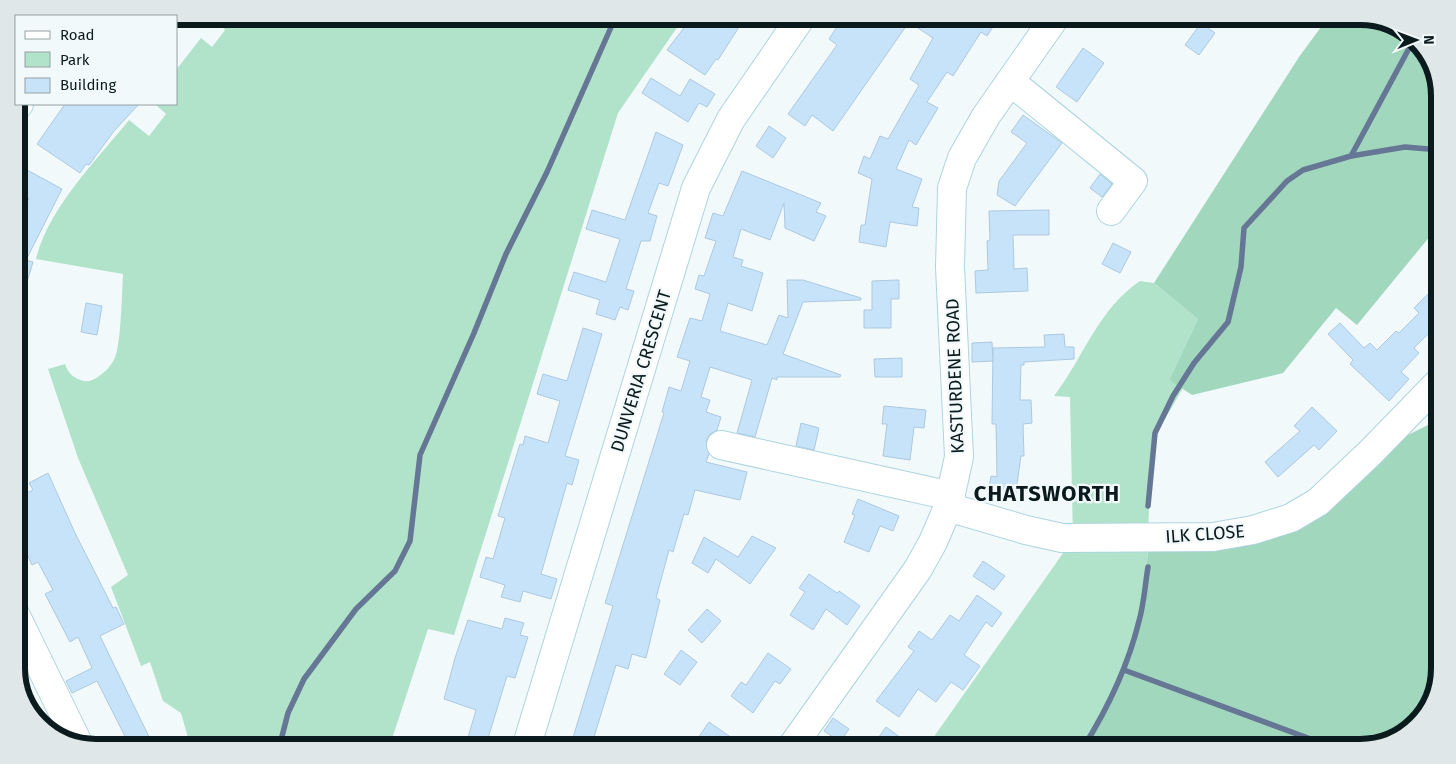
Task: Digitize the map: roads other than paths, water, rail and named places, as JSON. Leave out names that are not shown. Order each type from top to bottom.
[{"type":"street","name":"DUNVERIA CRESCENT","points":[[529,739],[696,188],[731,119],[796,25]]},
{"type":"street","name":"KASTURDENE ROAD","points":[[797,739],[918,569],[933,542],[950,501],[959,457],[950,267],[952,188],[962,158],[986,116],[1050,25]]},
{"type":"street","points":[[1011,82],[1133,181],[1111,211]]},
{"type":"street","name":"ILK CLOSE","points":[[721,445],[950,501],[1026,530],[1062,538],[1213,537],[1253,530],[1291,518],[1318,502],[1371,452],[1431,390]]},
{"type":"street","points":[[25,634],[74,735]]},
{"type":"waterway","points":[[281,739],[288,713],[304,679],[356,609],[395,571],[410,541],[420,455],[474,333],[506,254],[547,172],[612,25]]},
{"type":"waterway","points":[[1351,156],[1400,65]]},
{"type":"waterway","points":[[1148,506],[1155,433],[1173,396],[1194,363],[1228,322],[1241,267],[1244,228],[1287,181],[1303,170],[1351,156],[1405,147],[1431,149]]},
{"type":"waterway","points":[[1088,739],[1109,702],[1129,654],[1141,615],[1148,567]]},
{"type":"waterway","points":[[1124,670],[1310,739]]},
{"type":"district","name":"CHATSWORTH","points":[[1047,493]]}]
